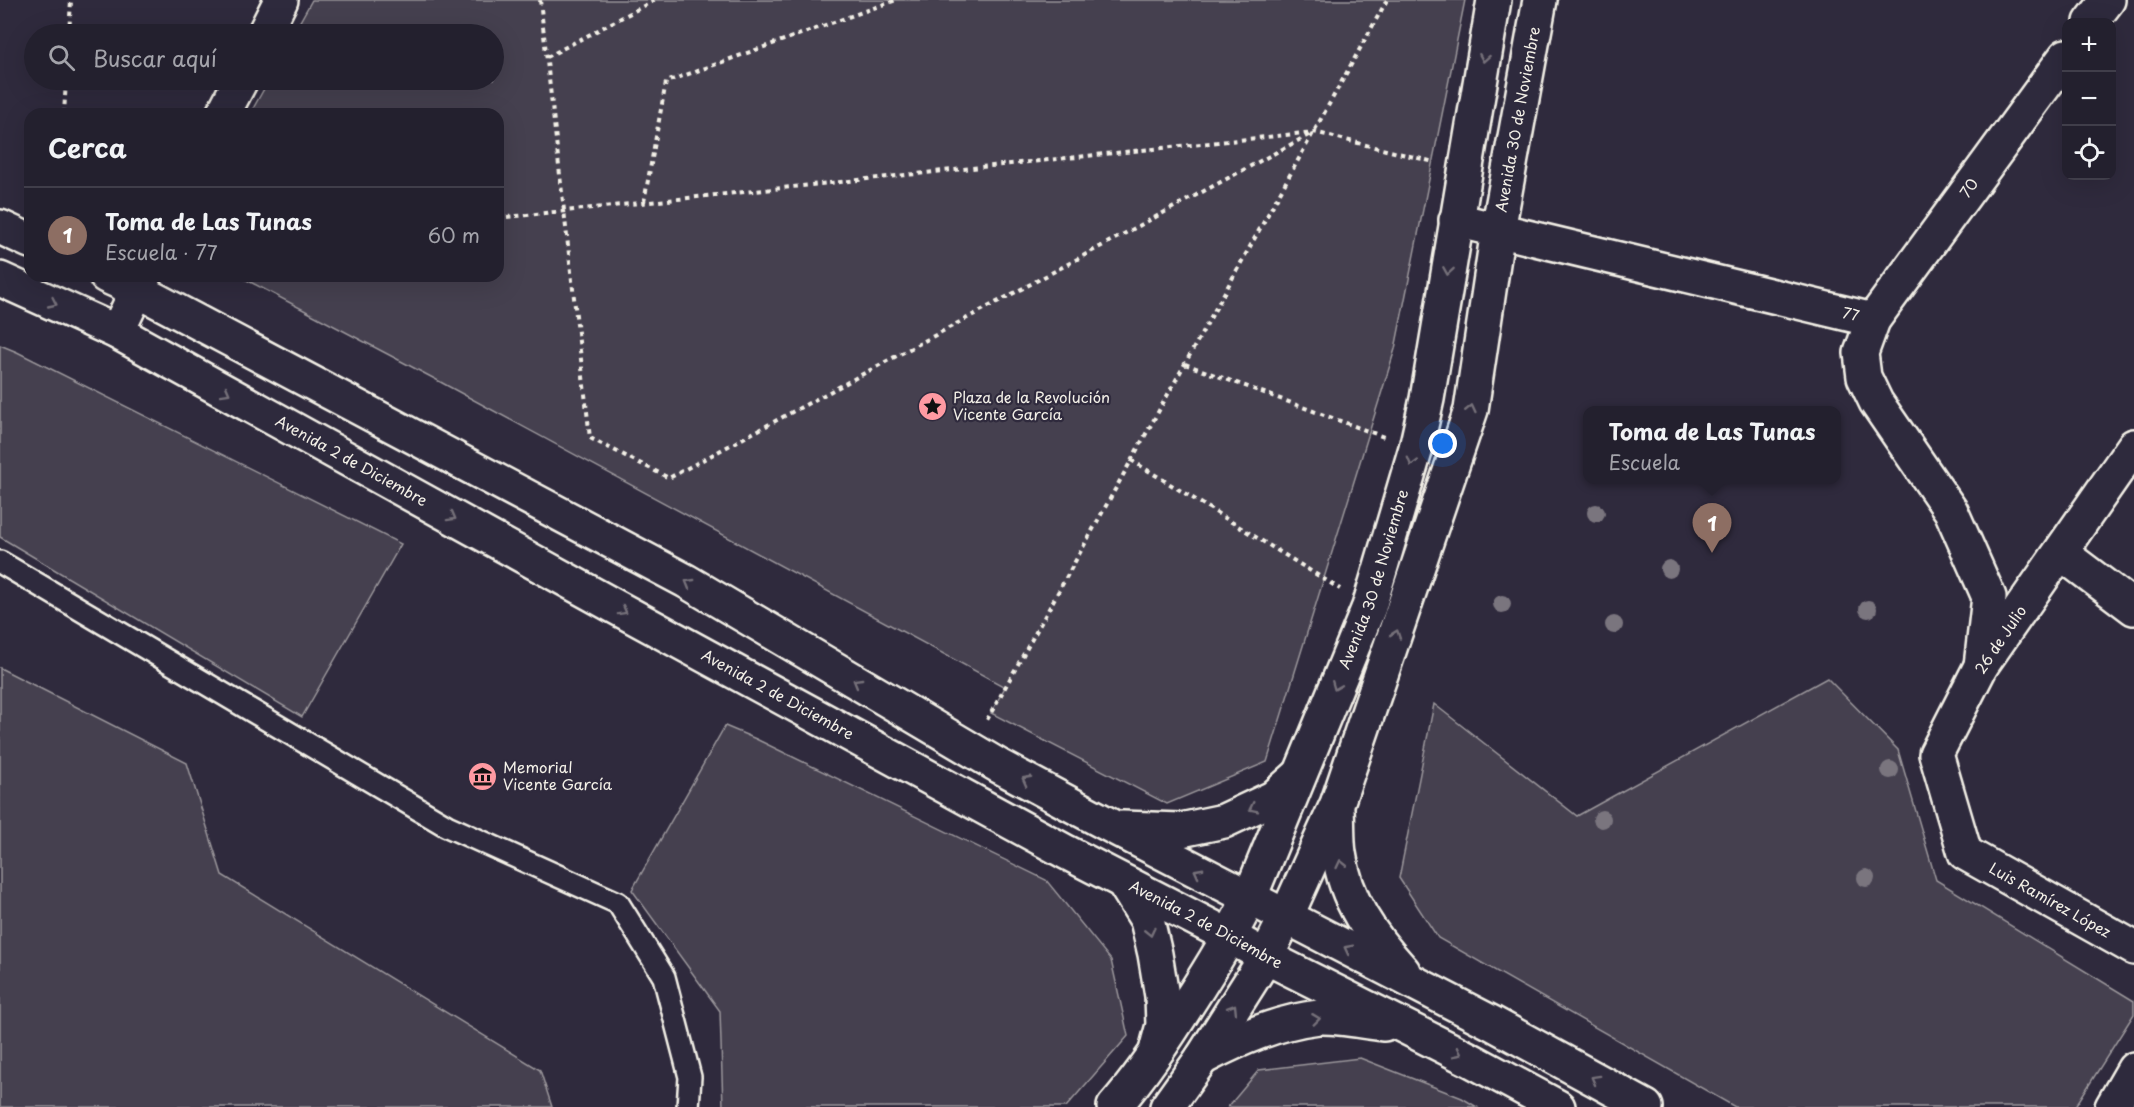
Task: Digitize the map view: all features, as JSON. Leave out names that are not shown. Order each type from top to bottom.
[{"type":"main road","points":[[269,24],[281,0]]},
{"type":"main road","name":"Avenida 30 de Noviembre","points":[[1114,1107],[1156,1055],[1231,937],[1249,899],[1369,607],[1416,448],[1427,399],[1494,0]]},
{"type":"main road","name":"Avenida 30 de Noviembre","points":[[1167,1107],[1202,1058],[1266,957],[1337,804],[1471,411],[1498,230],[1540,0]]},
{"type":"main road","points":[[2094,18],[2108,0]]},
{"type":"main road","name":"70","points":[[1873,320],[2062,63]]},
{"type":"main road","points":[[226,108],[236,90]]},
{"type":"main road","name":"77","points":[[1456,220],[1873,320],[1862,353],[1864,376],[1876,402],[1951,511],[1989,597],[1981,666]]},
{"type":"main road","points":[[0,227],[24,238]]},
{"type":"main road","name":"Avenida 2 de Diciembre","points":[[0,279],[117,332],[1066,852],[1558,1107]]},
{"type":"main road","points":[[117,332],[140,283],[686,581],[971,749],[1115,828],[1414,983],[1646,1107]]},
{"type":"main road","name":"26 de Julio","points":[[1965,853],[1936,754],[1981,666],[2134,446]]},
{"type":"main road","points":[[2061,553],[2134,608]]},
{"type":"main road","points":[[1115,828],[1181,830],[1224,821],[1273,798],[1300,774]]},
{"type":"main road","points":[[1337,804],[1339,853],[1348,891],[1378,944],[1414,983]]},
{"type":"main road","name":"Luis Ramírez López","points":[[1965,853],[2134,948]]},
{"type":"main road","points":[[1123,881],[1147,920],[1155,954],[1162,996],[1163,1025],[1156,1055]]},
{"type":"main road","points":[[1202,1058],[1238,1039],[1277,1026],[1321,1017],[1406,1027]]},
{"type":"main road","points":[[2112,1107],[2134,1069]]},
{"type":"lane","points":[[0,562],[447,826],[618,903],[664,977],[690,1077],[688,1107]]},
{"type":"path","points":[[70,24],[71,0]]},
{"type":"path","points":[[540,0],[590,438],[669,478],[1314,132]]},
{"type":"path","points":[[547,57],[655,0]]},
{"type":"path","points":[[644,202],[666,82],[896,0]]},
{"type":"path","points":[[971,749],[1387,0]]},
{"type":"path","points":[[64,108],[65,90]]},
{"type":"path","points":[[504,217],[1314,132],[1466,170]]},
{"type":"path","points":[[1185,364],[1416,448]]},
{"type":"path","points":[[1131,460],[1369,607]]},
{"type":"shaded area","name":"Plaza de la Revolución Vicente García","points":[[312,0],[1465,0],[1395,349],[1267,762],[1167,804],[991,713],[1005,687],[250,282],[504,282],[504,108],[253,108],[263,90],[504,90],[504,24],[299,24]]},
{"type":"shaded area","points":[[0,345],[401,544],[302,717],[0,537]]},
{"type":"shaded area","points":[[0,668],[187,763],[222,875],[540,1070],[552,1107],[0,1107]]},
{"type":"shaded area","points":[[1827,678],[1898,750],[1936,880],[2134,1001],[2134,1014],[2075,1107],[1735,1107],[1438,938],[1399,878],[1434,704],[1577,816]]},
{"type":"shaded area","points":[[725,726],[1046,880],[1111,960],[1128,1036],[1066,1107],[723,1107],[720,1011],[632,890]]},
{"type":"shaded area","points":[[1360,1058],[1462,1098],[1477,1107],[1228,1107],[1259,1070]]},
{"type":"place","name":"Plaza de la Revolución Vicente García","points":[[932,407]]},
{"type":"place","name":"Toma de Las Tunas","points":[[1712,553]]},
{"type":"place","name":"Memorial Vicente García","points":[[482,777]]}]
